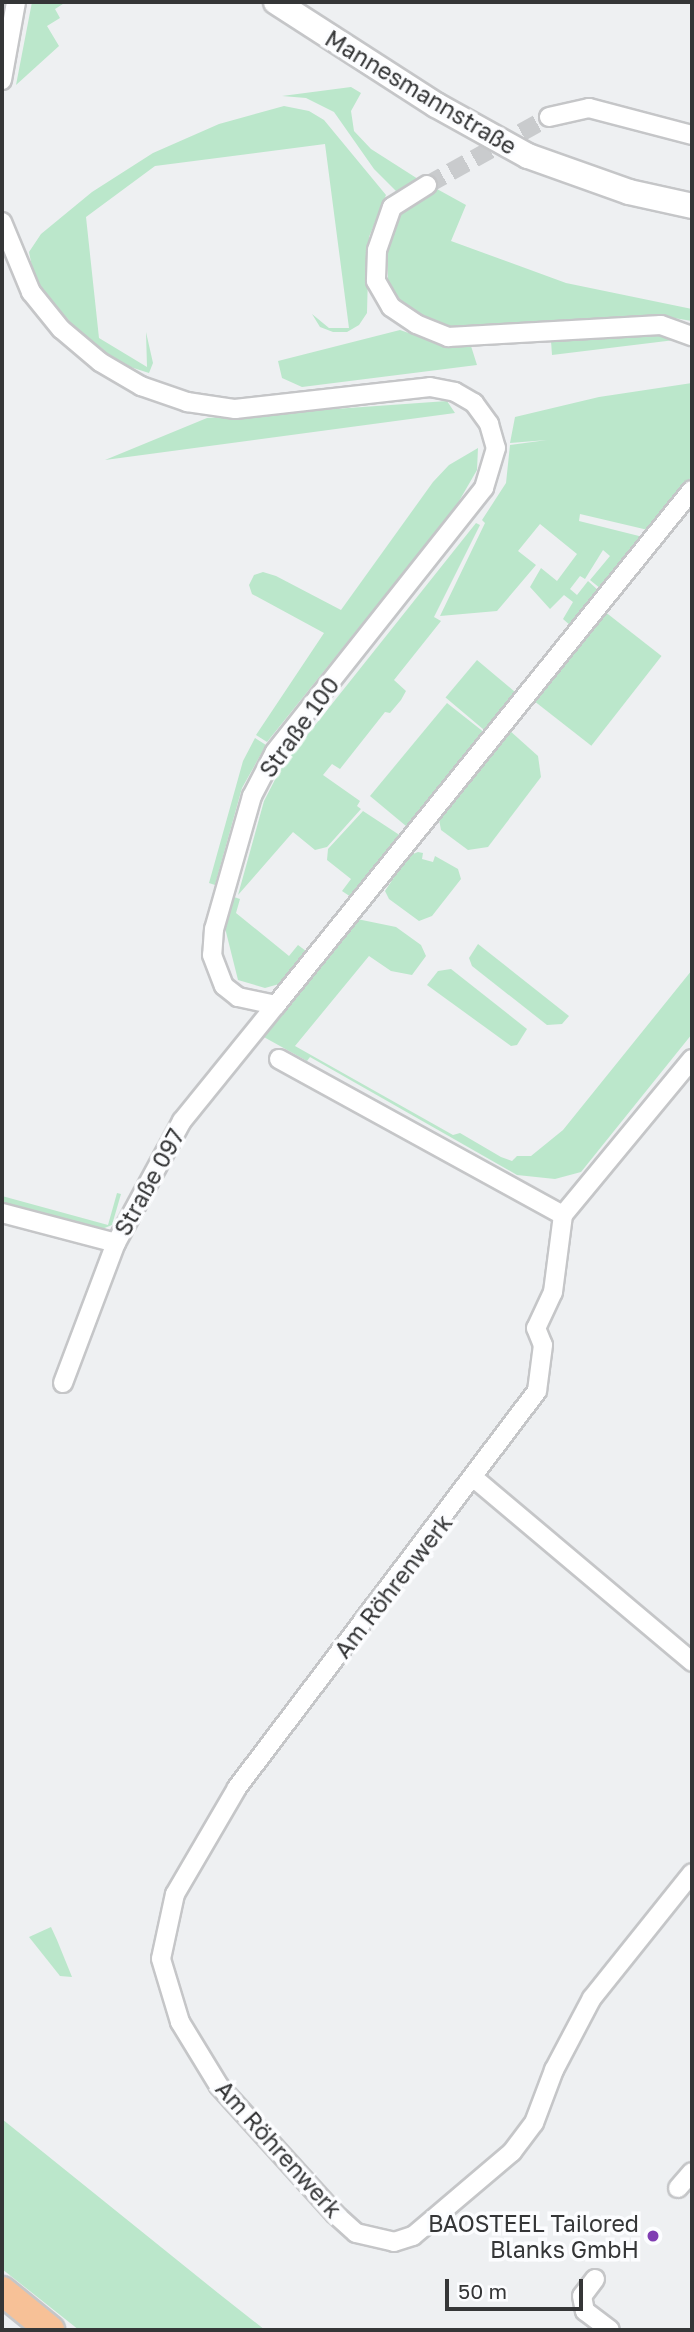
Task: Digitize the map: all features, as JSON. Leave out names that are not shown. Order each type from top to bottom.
[{"type":"main road","name":"Mannesmannstraße","points":[[276,2],[436,105],[528,156],[629,192],[692,206]]},
{"type":"main road","points":[[2,2291],[50,2330]]},
{"type":"main road","points":[[2,2315],[20,2330]]},
{"type":"street","points":[[2,80],[16,2]]},
{"type":"street","points":[[549,117],[589,108],[692,135]]},
{"type":"street","points":[[427,185],[392,207],[377,250],[376,281],[391,307],[416,324],[448,337],[661,325],[692,336]]},
{"type":"street","name":"Straße 100","points":[[2,222],[31,292],[61,329],[100,362],[141,386],[187,402],[235,409],[430,387],[455,392],[474,403],[488,424],[496,448],[484,488],[275,752],[252,796],[214,929],[212,955],[224,986],[238,997],[276,1005]]},
{"type":"street","points":[[276,1005],[692,490]]},
{"type":"street","name":"Straße 097","points":[[63,1383],[116,1243],[182,1121],[276,1005]]},
{"type":"street","points":[[279,1059],[563,1215],[692,1059]]},
{"type":"street","points":[[2,1213],[116,1243]]},
{"type":"street","name":"Am Röhrenwerk","points":[[563,1215],[553,1292],[536,1328],[543,1345],[537,1391],[475,1479],[237,1788],[174,1894],[162,1959],[180,2022],[219,2086],[335,2214],[356,2233],[394,2242],[413,2236],[512,2152],[534,2123],[554,2070],[592,1998],[692,1873]]},
{"type":"street","points":[[475,1479],[692,1662]]},
{"type":"street","points":[[678,2188],[692,2172]]},
{"type":"street","points":[[595,2279],[582,2296],[585,2311],[610,2330]]},
{"type":"green space","points":[[32,2],[66,2],[55,9],[60,18],[47,26],[59,46],[16,85]]},
{"type":"green space","points":[[351,87],[361,93],[351,111],[354,131],[371,149],[418,179],[426,178],[399,194],[374,169],[334,112],[306,98],[282,96]]},
{"type":"green space","points":[[284,106],[309,111],[324,120],[386,195],[369,237],[367,313],[359,325],[347,332],[333,332],[320,327],[312,314],[329,328],[349,328],[325,144],[155,166],[86,217],[99,338],[147,367],[146,332],[153,363],[149,373],[121,364],[88,342],[35,282],[29,252],[41,234],[92,192],[153,153],[219,124]]},
{"type":"green space","points":[[437,189],[466,205],[451,241],[566,283],[692,309],[692,321],[668,317],[474,328],[444,326],[422,318],[404,305],[388,284],[387,237],[400,212]]},
{"type":"green space","points":[[400,330],[438,343],[471,346],[477,365],[302,387],[282,378],[278,361]]},
{"type":"green space","points":[[658,333],[683,339],[552,355],[551,341]]},
{"type":"green space","points":[[692,383],[692,476],[648,530],[580,514],[579,521],[643,537],[601,589],[590,580],[610,556],[603,550],[585,579],[580,576],[570,589],[577,595],[588,581],[599,591],[571,626],[563,619],[573,602],[564,595],[550,609],[530,587],[541,568],[557,581],[577,554],[540,524],[518,551],[536,565],[497,611],[440,616],[485,523],[482,520],[506,483],[510,445],[547,440],[510,443],[515,417],[599,397]]},
{"type":"green space","points":[[447,401],[455,413],[105,460],[207,418]]},
{"type":"green space","points":[[478,448],[477,470],[455,508],[267,742],[256,735],[324,633],[252,594],[249,585],[254,575],[263,572],[276,576],[341,610],[433,482],[449,465]]},
{"type":"green space","points":[[476,523],[480,525],[434,617],[441,621],[394,680],[406,691],[401,700],[390,713],[385,712],[340,769],[332,764],[323,775],[360,801],[357,806],[361,809],[327,847],[315,850],[293,832],[238,895],[264,801],[281,768]]},
{"type":"green space","points":[[604,611],[662,656],[591,746],[534,701]]},
{"type":"green space","points":[[477,660],[517,693],[485,731],[446,698]]},
{"type":"green space","points":[[447,703],[485,733],[411,826],[406,826],[370,796]]},
{"type":"green space","points":[[509,730],[538,756],[541,777],[488,847],[468,850],[441,830],[439,819]]},
{"type":"green space","points":[[255,738],[266,745],[242,788],[215,885],[209,883],[243,761]]},
{"type":"green space","points":[[363,811],[401,836],[351,897],[342,891],[351,879],[327,860],[328,849]]},
{"type":"green space","points":[[423,853],[422,859],[433,862],[435,856],[458,869],[461,879],[432,916],[419,921],[389,899],[385,891],[408,856]]},
{"type":"green space","points":[[234,897],[240,899],[236,913],[289,956],[298,945],[306,951],[279,984],[265,988],[238,980],[225,928]]},
{"type":"green space","points":[[357,919],[396,927],[421,945],[426,956],[412,975],[391,971],[369,956],[295,1046],[453,1135],[460,1133],[512,1161],[517,1156],[531,1156],[563,1130],[692,970],[692,1034],[581,1172],[555,1179],[517,1175],[310,1057],[307,1061],[262,1036]]},
{"type":"green space","points":[[478,944],[569,1016],[562,1024],[547,1025],[472,966],[469,958]]},
{"type":"green space","points":[[451,969],[527,1029],[517,1045],[511,1046],[427,985],[438,971]]},
{"type":"green space","points":[[117,1193],[121,1194],[112,1225],[102,1229],[2,1202],[2,1196],[108,1225]]},
{"type":"green space","points":[[51,1927],[72,1977],[60,1976],[29,1937]]},
{"type":"green space","points":[[2,2119],[265,2330],[79,2330],[2,2269]]},
{"type":"tunnel","points":[[427,185],[549,117]]},
{"type":"place","name":"BAOSTEEL Tailored Blanks GmbH","points":[[653,2236]]}]
